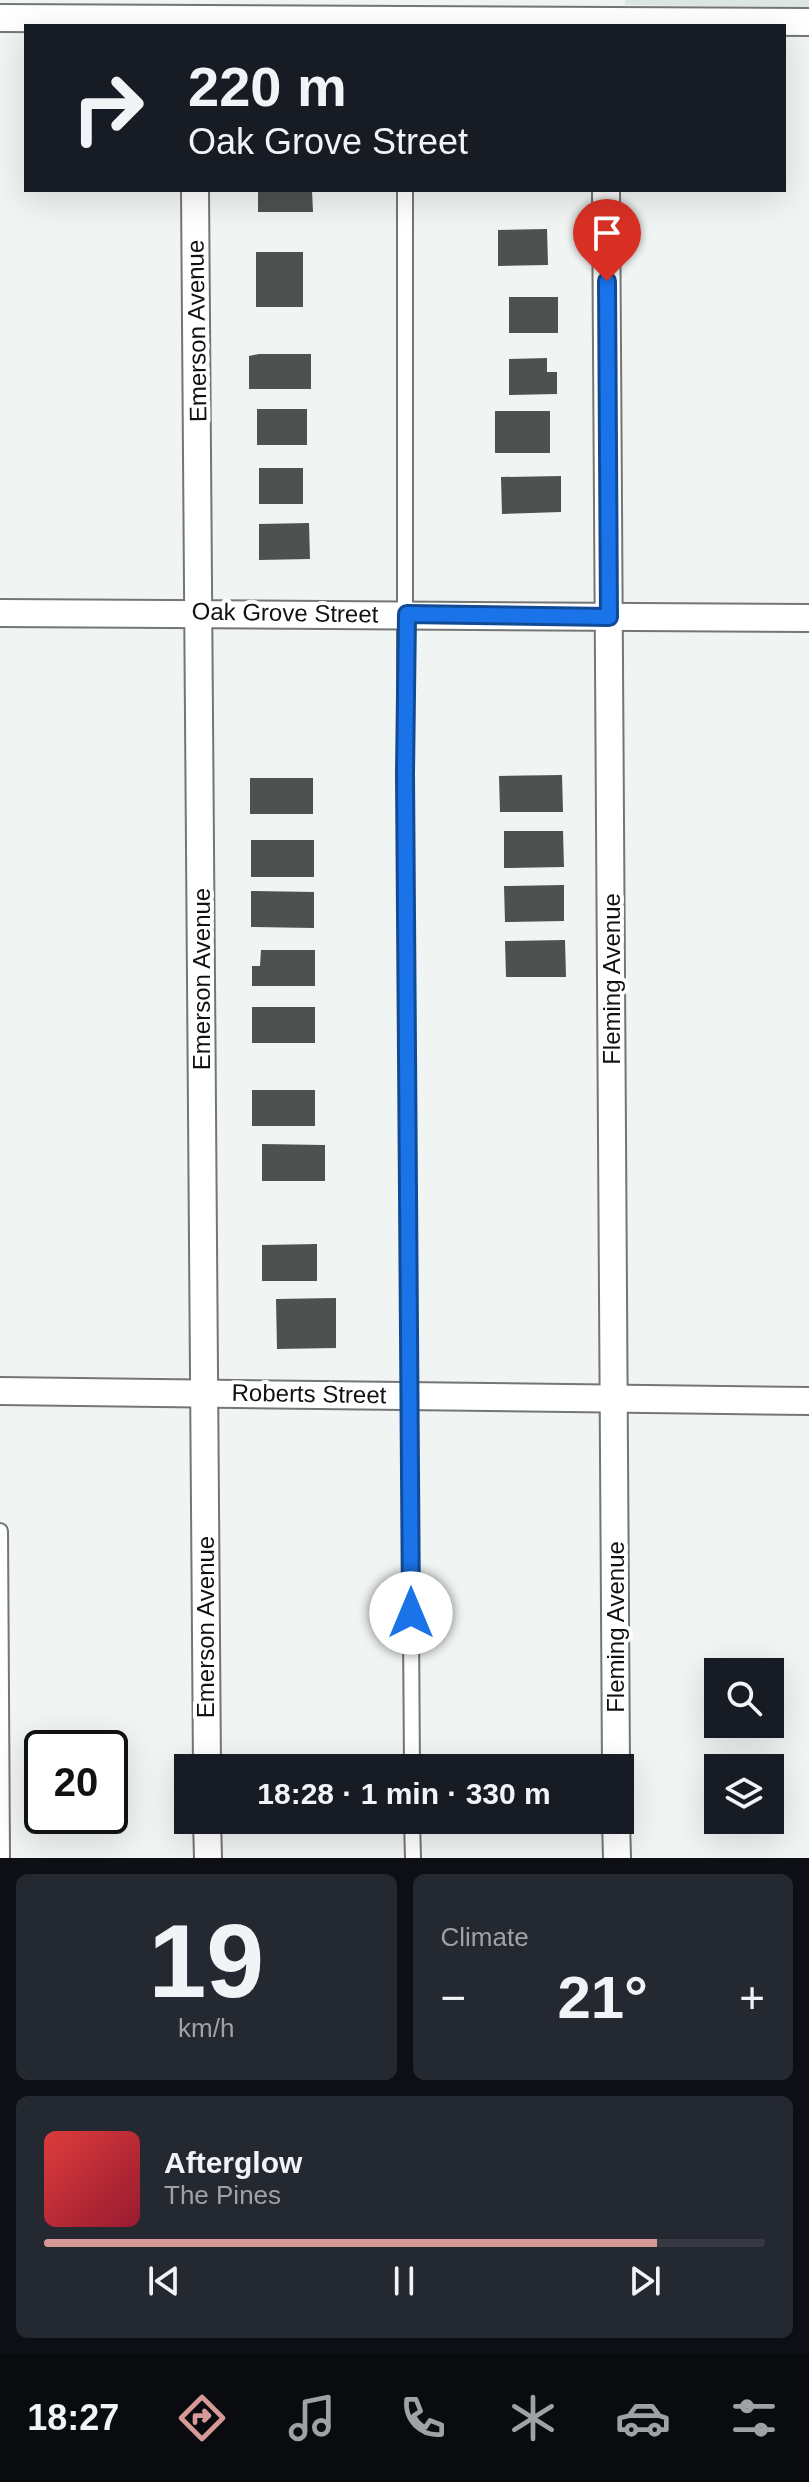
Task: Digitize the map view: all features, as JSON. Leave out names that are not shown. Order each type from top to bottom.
[{"type":"street","points":[[0,18],[193,15],[404,22],[605,15],[809,22]]},
{"type":"street","name":"Emerson Avenue","points":[[195,192],[207,1754]]},
{"type":"street","name":"Fleming Avenue","points":[[606,192],[616,1754]]},
{"type":"street","name":"Oak Grove Street","points":[[0,613],[809,618]]},
{"type":"street","name":"Roberts Street","points":[[0,1391],[809,1401]]},
{"type":"street","points":[[207,1834],[208,1858]]},
{"type":"street","points":[[616,1834],[617,1858]]},
{"type":"lane","points":[[405,192],[405,774],[412,1754]]},
{"type":"lane","points":[[0,1531],[2,1858]]},
{"type":"lane","points":[[412,1834],[413,1858]]},
{"type":"shaded area","points":[[625,0],[809,0],[809,7],[625,5]]},
{"type":"building","points":[[258,192],[312,192],[313,212],[258,212]]},
{"type":"building","points":[[547,229],[548,265],[498,266],[498,230]]},
{"type":"building","points":[[256,252],[303,252],[303,307],[256,307]]},
{"type":"building","points":[[509,297],[558,297],[558,333],[509,333]]},
{"type":"building","points":[[311,354],[311,389],[249,389],[249,356]]},
{"type":"building","points":[[547,358],[547,372],[557,372],[557,394],[509,395],[509,359]]},
{"type":"building","points":[[257,409],[307,409],[307,445],[257,445]]},
{"type":"building","points":[[495,411],[550,411],[550,453],[495,453]]},
{"type":"building","points":[[259,468],[303,468],[303,504],[259,504]]},
{"type":"building","points":[[561,476],[561,512],[502,514],[501,477]]},
{"type":"building","points":[[309,523],[310,559],[259,560],[259,524]]},
{"type":"building","points":[[562,775],[563,812],[500,812],[499,776]]},
{"type":"building","points":[[250,778],[313,778],[313,814],[250,814]]},
{"type":"building","points":[[504,831],[563,831],[564,867],[504,868]]},
{"type":"building","points":[[251,840],[314,840],[314,877],[251,877]]},
{"type":"building","points":[[564,885],[564,921],[505,922],[504,886]]},
{"type":"building","points":[[251,891],[314,892],[314,928],[251,927]]},
{"type":"building","points":[[565,940],[566,977],[506,977],[505,941]]},
{"type":"building","points":[[261,950],[315,950],[315,986],[252,986],[252,966],[260,966]]},
{"type":"building","points":[[252,1007],[315,1007],[315,1043],[252,1043]]},
{"type":"building","points":[[252,1090],[315,1090],[315,1126],[252,1126]]},
{"type":"building","points":[[262,1144],[325,1145],[325,1181],[262,1181]]},
{"type":"building","points":[[317,1244],[317,1281],[262,1281],[262,1245]]},
{"type":"building","points":[[336,1298],[336,1348],[277,1349],[276,1299]]},
{"type":"route","points":[[411,1613],[405,774],[407,614],[609,617],[607,281]]}]
